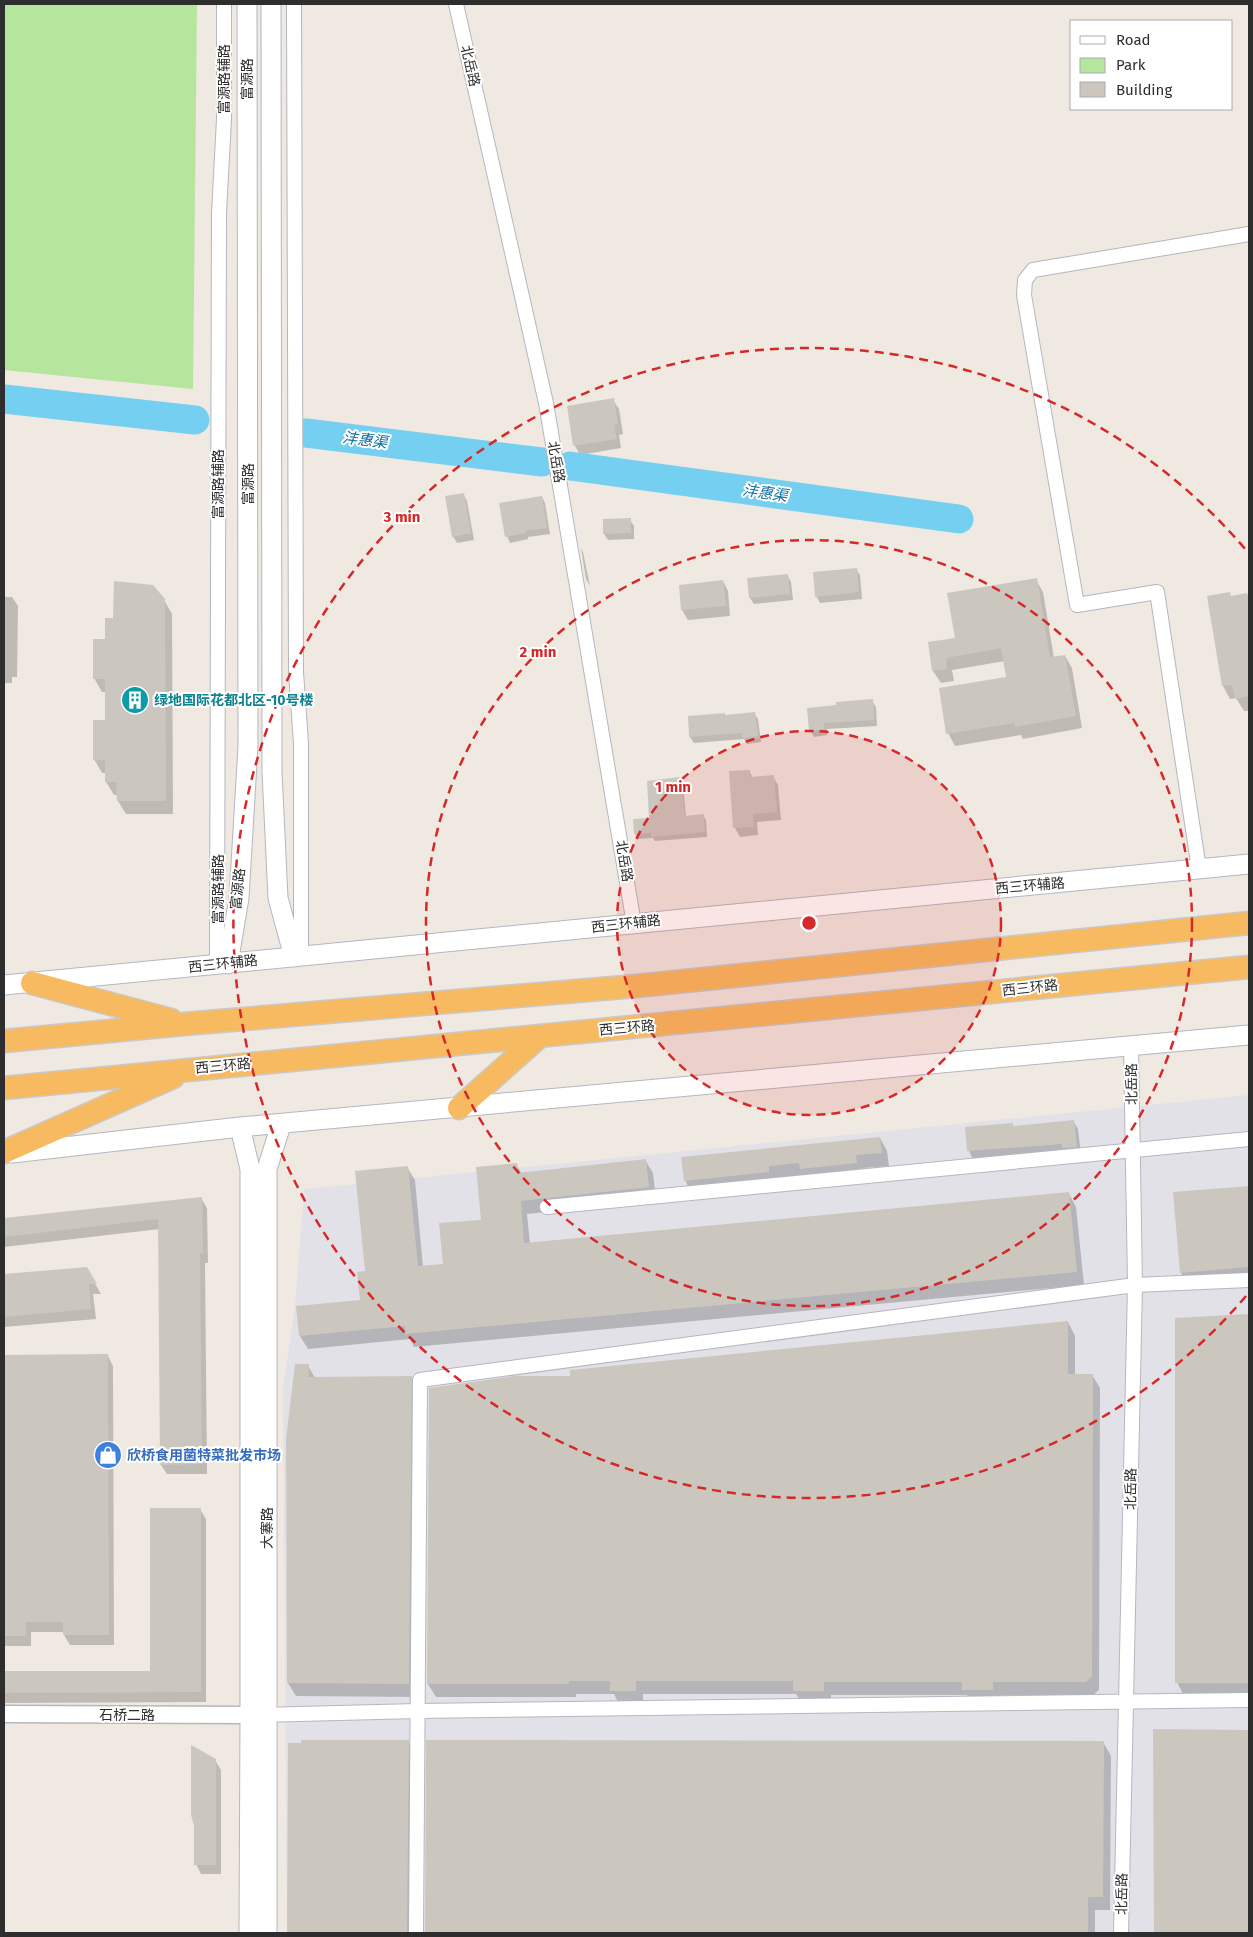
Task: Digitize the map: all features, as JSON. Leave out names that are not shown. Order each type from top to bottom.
[{"type":"highway","points":[[4,1041],[636,986],[1249,923]]},
{"type":"highway","name":"西三环路","points":[[4,1088],[1249,967]]},
{"type":"highway","points":[[32,983],[184,1024]]},
{"type":"highway","points":[[459,1108],[540,1036]]},
{"type":"highway","points":[[4,1153],[190,1069]]},
{"type":"main road","name":"富源路","points":[[223,964],[239,898],[248,746],[247,4]]},
{"type":"main road","name":"富源路","points":[[271,4],[272,772],[278,898],[297,957]]},
{"type":"main road","name":"西三环辅路","points":[[4,985],[1249,864]]},
{"type":"main road","points":[[4,1153],[240,1127],[281,1125],[1249,1034]]},
{"type":"main road","name":"大寨路","points":[[248,1933],[259,1715],[267,1169],[281,1125]]},
{"type":"main road","name":"大寨路","points":[[240,1127],[250,1169],[259,1715],[268,1933]]},
{"type":"street","name":"富源路辅路","points":[[223,964],[219,213],[224,120],[224,4]]},
{"type":"street","points":[[294,4],[296,672],[301,744],[297,957]]},
{"type":"street","name":"北岳路","points":[[456,4],[546,403],[634,924]]},
{"type":"street","points":[[1199,869],[1157,592],[1076,606],[1024,295],[1025,280],[1033,270],[1249,234]]},
{"type":"street","name":"北岳路","points":[[1121,1933],[1135,1285],[1131,1044]]},
{"type":"street","points":[[547,1207],[1249,1139]]},
{"type":"street","points":[[416,1933],[420,1380],[1135,1285],[1249,1280]]},
{"type":"street","points":[[259,1715],[1126,1700],[1249,1700]]},
{"type":"street","name":"石桥二路","points":[[4,1714],[259,1715]]},
{"type":"shaded area","points":[[1249,1095],[1249,1933],[287,1933],[283,1389],[295,1306],[304,1189]]},
{"type":"green space","points":[[4,4],[197,4],[193,389],[4,370]]},
{"type":"building","points":[[614,398],[618,424],[614,425],[617,439],[573,446],[567,406]]},
{"type":"building","points":[[464,493],[471,533],[452,537],[445,496]]},
{"type":"building","points":[[542,496],[547,528],[525,531],[526,533],[505,537],[499,503]]},
{"type":"building","points":[[631,518],[631,533],[603,534],[603,519]]},
{"type":"building","points":[[857,568],[859,592],[815,597],[813,572]]},
{"type":"building","points":[[788,574],[790,594],[749,598],[747,578]]},
{"type":"building","points":[[1037,578],[1050,657],[1065,655],[1076,716],[1015,727],[1014,723],[946,734],[939,688],[1006,677],[1001,648],[946,658],[947,669],[932,671],[928,642],[955,638],[947,593]]},
{"type":"building","points":[[723,580],[726,606],[681,610],[679,585]]},
{"type":"building","name":"绿地国际花都北区-10号楼","points":[[114,581],[153,585],[165,599],[166,801],[117,801],[116,782],[105,782],[105,760],[93,760],[93,720],[105,720],[105,679],[93,679],[93,639],[105,639],[105,618],[113,618]]},
{"type":"building","points":[[1230,592],[1231,596],[1247,593],[1249,605],[1249,696],[1235,699],[1232,685],[1222,686],[1207,596]]},
{"type":"building","points":[[873,699],[874,720],[824,723],[824,729],[809,731],[807,708],[836,705],[836,702]]},
{"type":"building","points":[[755,712],[758,736],[742,738],[742,733],[689,737],[688,716]]},
{"type":"building","points":[[750,770],[750,777],[774,775],[777,812],[753,814],[754,827],[733,828],[729,771]]},
{"type":"building","points":[[680,777],[685,816],[704,814],[705,832],[651,837],[651,833],[634,834],[633,819],[649,818],[647,781]]},
{"type":"building","points":[[1074,1120],[1077,1147],[1062,1148],[1062,1144],[967,1151],[965,1127],[1013,1123],[1013,1126]]},
{"type":"building","points":[[880,1137],[882,1153],[856,1155],[857,1163],[800,1169],[799,1163],[769,1166],[769,1172],[684,1181],[681,1157]]},
{"type":"building","points":[[646,1159],[649,1187],[521,1201],[524,1243],[1069,1192],[1077,1272],[405,1334],[405,1326],[299,1336],[296,1306],[360,1300],[357,1272],[365,1271],[355,1171],[408,1166],[418,1266],[443,1264],[439,1223],[481,1220],[476,1167],[517,1163],[518,1173]]},
{"type":"building","points":[[1249,1186],[1249,1267],[1180,1273],[1173,1192]]},
{"type":"building","points":[[202,1197],[203,1253],[200,1253],[202,1464],[160,1465],[158,1219],[4,1237],[4,1218]]},
{"type":"building","points":[[87,1267],[97,1284],[89,1284],[91,1309],[4,1317],[4,1274]]},
{"type":"building","points":[[1249,1314],[1249,1683],[1175,1683],[1175,1318]]},
{"type":"building","points":[[1068,1321],[1068,1374],[1093,1374],[1092,1676],[1086,1682],[993,1682],[993,1690],[962,1690],[962,1682],[824,1682],[824,1691],[793,1691],[793,1681],[636,1681],[636,1691],[610,1691],[610,1681],[569,1681],[569,1684],[427,1684],[429,1388],[515,1376],[570,1376],[570,1370]]},
{"type":"building","points":[[108,1354],[109,1635],[63,1635],[63,1622],[26,1622],[26,1636],[4,1636],[4,1355]]},
{"type":"building","points":[[295,1364],[309,1364],[309,1377],[412,1376],[409,1684],[287,1683],[286,1439]]},
{"type":"building","points":[[150,1508],[201,1508],[201,1692],[4,1693],[4,1671],[150,1671]]},
{"type":"building","points":[[1153,1729],[1249,1730],[1249,1933],[1154,1933]]},
{"type":"building","points":[[301,1740],[409,1740],[407,1933],[287,1933],[288,1743],[301,1743]]},
{"type":"building","points":[[426,1740],[1104,1741],[1103,1897],[1088,1897],[1088,1933],[425,1933]]},
{"type":"building","points":[[191,1745],[216,1759],[216,1865],[194,1865],[194,1826],[191,1815]]},
{"type":"waterway","name":"沣惠渠","points":[[4,399],[195,420]]},
{"type":"waterway","name":"沣惠渠","points":[[306,433],[542,462]]},
{"type":"waterway","name":"沣惠渠","points":[[570,466],[959,519]]},
{"type":"place","name":"绿地国际花都北区-10号楼","points":[[135,700]]},
{"type":"place","name":"欣桥食用菌特菜批发市场","points":[[108,1455]]}]
